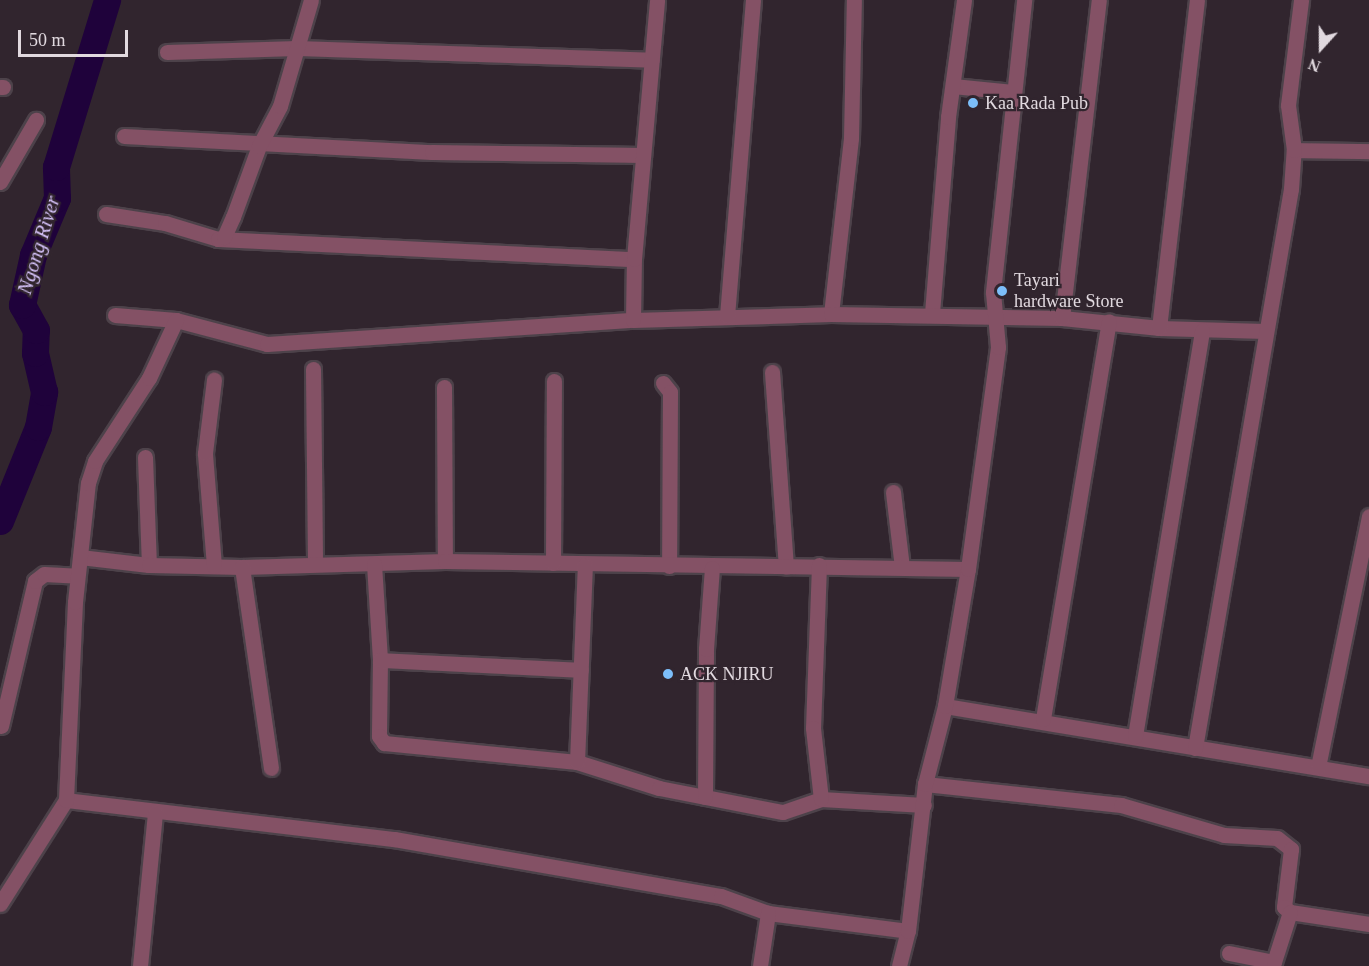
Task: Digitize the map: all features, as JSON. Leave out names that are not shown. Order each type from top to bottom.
[{"type":"street","points":[[218,239],[224,237],[233,218],[259,146],[280,106],[311,0]]},
{"type":"street","points":[[633,320],[634,259],[657,0]]},
{"type":"street","points":[[727,316],[753,0]]},
{"type":"street","points":[[831,314],[851,138],[854,0]]},
{"type":"street","points":[[932,313],[953,86],[964,0]]},
{"type":"street","points":[[899,966],[908,931],[925,784],[945,706],[968,569],[998,347],[993,292],[1024,0]]},
{"type":"street","points":[[1062,318],[1099,0]]},
{"type":"street","points":[[1159,328],[1197,0]]},
{"type":"street","points":[[1196,748],[1265,331],[1291,189],[1294,150],[1288,105],[1301,0]]},
{"type":"street","points":[[167,52],[297,48],[652,60]]},
{"type":"street","points":[[953,86],[1013,92]]},
{"type":"street","points":[[0,182],[36,120]]},
{"type":"street","points":[[124,136],[259,146],[643,155]]},
{"type":"street","points":[[1294,150],[1369,151]]},
{"type":"street","points":[[106,214],[165,222],[218,239],[634,259]]},
{"type":"street","points":[[115,315],[176,320],[267,344],[633,320],[831,314],[995,315],[1108,321],[1159,328],[1265,331]]},
{"type":"street","points":[[0,904],[7,881],[66,800],[76,576],[88,483],[96,460],[149,378],[176,320]]},
{"type":"street","points":[[1043,719],[1108,321]]},
{"type":"street","points":[[1135,736],[1202,330]]},
{"type":"street","points":[[313,369],[315,563]]},
{"type":"street","points":[[772,372],[786,566]]},
{"type":"street","points":[[214,380],[205,453],[214,566]]},
{"type":"street","points":[[553,563],[554,381]]},
{"type":"street","points":[[663,383],[670,392],[669,566]]},
{"type":"street","points":[[444,387],[445,561]]},
{"type":"street","points":[[145,458],[149,565]]},
{"type":"street","points":[[893,492],[902,567]]},
{"type":"street","points":[[1318,767],[1369,516]]},
{"type":"street","points":[[80,556],[149,565],[242,567],[315,563],[374,564],[445,561],[711,567],[819,565],[968,569]]},
{"type":"street","points":[[374,564],[380,660],[378,736],[384,743],[577,762],[659,788],[783,812],[821,799],[924,805]]},
{"type":"street","points":[[577,762],[585,565]]},
{"type":"street","points":[[819,565],[813,728],[821,799]]},
{"type":"street","points":[[242,567],[271,768]]},
{"type":"street","points":[[705,797],[706,649],[711,567]]},
{"type":"street","points":[[1,726],[35,581],[44,574],[76,576]]},
{"type":"street","points":[[380,660],[581,670]]},
{"type":"street","points":[[945,706],[1043,719],[1196,748],[1369,776]]},
{"type":"street","points":[[925,784],[1121,805],[1224,835],[1277,837],[1291,849],[1284,907],[1290,912],[1369,924]]},
{"type":"street","points":[[66,800],[154,813],[394,839],[721,896],[768,914],[908,931]]},
{"type":"street","points":[[140,966],[154,813]]},
{"type":"street","points":[[1229,953],[1274,964],[1290,912]]},
{"type":"street","points":[[760,966],[768,914]]},
{"type":"waterway","name":"Ngong River","points":[[0,521],[38,427],[44,392],[35,353],[36,330],[22,305],[33,255],[57,198],[56,167],[107,0]]},
{"type":"place","name":"Kaa Rada Pub","points":[[973,103]]},
{"type":"place","name":"Tayari hardware Store","points":[[1002,291]]},
{"type":"place","name":"ACK NJIRU","points":[[668,674]]}]
